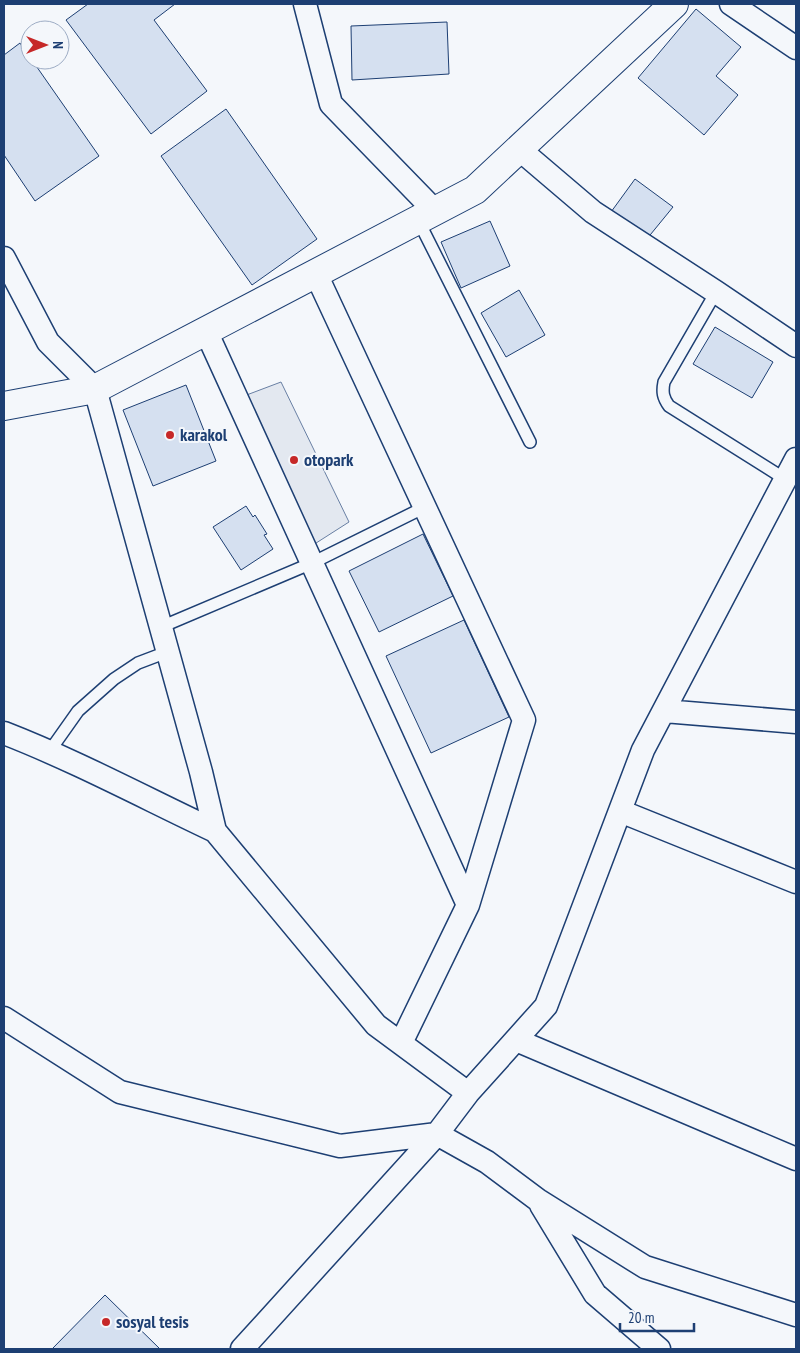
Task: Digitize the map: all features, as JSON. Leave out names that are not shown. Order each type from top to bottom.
[{"type":"street","points":[[305,4],[331,104],[426,216]]},
{"type":"street","points":[[4,406],[95,389],[475,190],[674,4]]},
{"type":"street","points":[[731,4],[796,48]]},
{"type":"street","points":[[519,149],[593,212],[796,346]]},
{"type":"street","points":[[4,258],[48,342],[95,389],[201,772],[215,832]]},
{"type":"street","points":[[316,274],[524,720],[468,905],[401,1043]]},
{"type":"street","points":[[206,331],[468,905]]},
{"type":"street","points":[[242,1349],[437,1134],[468,1093],[546,1006],[643,750],[796,459]]},
{"type":"street","points":[[664,711],[796,722]]},
{"type":"street","points":[[4,733],[49,752],[215,832],[376,1024],[468,1093]]},
{"type":"street","points":[[620,811],[796,882]]},
{"type":"street","points":[[4,1018],[120,1092],[340,1146],[437,1134],[487,1162],[538,1200],[646,1267],[796,1315]]},
{"type":"street","points":[[516,1040],[796,1159]]},
{"type":"street","points":[[538,1200],[595,1294],[659,1349]]},
{"type":"lane","points":[[426,216],[530,442]]},
{"type":"lane","points":[[716,292],[664,382],[663,395],[669,406],[785,479]]},
{"type":"lane","points":[[161,627],[312,563],[425,507]]},
{"type":"lane","points":[[49,752],[78,711],[114,679],[138,663],[167,652]]},
{"type":"shaded area","name":"otopark","points":[[281,382],[349,522],[313,545],[236,399]]},
{"type":"building","points":[[88,4],[175,4],[154,20],[207,91],[151,134],[70,25],[70,20],[66,20]]},
{"type":"building","points":[[696,9],[741,47],[716,76],[738,95],[704,135],[638,78]]},
{"type":"building","points":[[447,22],[449,74],[352,80],[351,26]]},
{"type":"building","points":[[20,43],[20,70],[39,70],[99,156],[35,201],[4,155],[4,55]]},
{"type":"building","points":[[226,109],[317,239],[252,285],[161,156]]},
{"type":"building","points":[[635,179],[673,207],[646,240],[611,212]]},
{"type":"building","points":[[490,221],[510,266],[461,288],[441,242]]},
{"type":"building","points":[[519,290],[545,335],[506,357],[481,313]]},
{"type":"building","points":[[715,327],[773,362],[752,398],[693,364]]},
{"type":"building","name":"karakol","points":[[186,385],[216,461],[153,486],[123,410]]},
{"type":"building","points":[[246,506],[253,517],[255,515],[267,534],[264,535],[273,549],[241,570],[213,527]]},
{"type":"building","points":[[423,534],[453,596],[379,632],[349,571]]},
{"type":"building","points":[[464,620],[509,717],[431,753],[386,656]]},
{"type":"building","name":"sosyal tesis","points":[[105,1295],[160,1349],[52,1349]]},
{"type":"place","name":"karakol","points":[[170,435]]},
{"type":"place","name":"otopark","points":[[294,460]]},
{"type":"place","name":"sosyal tesis","points":[[106,1322]]}]
